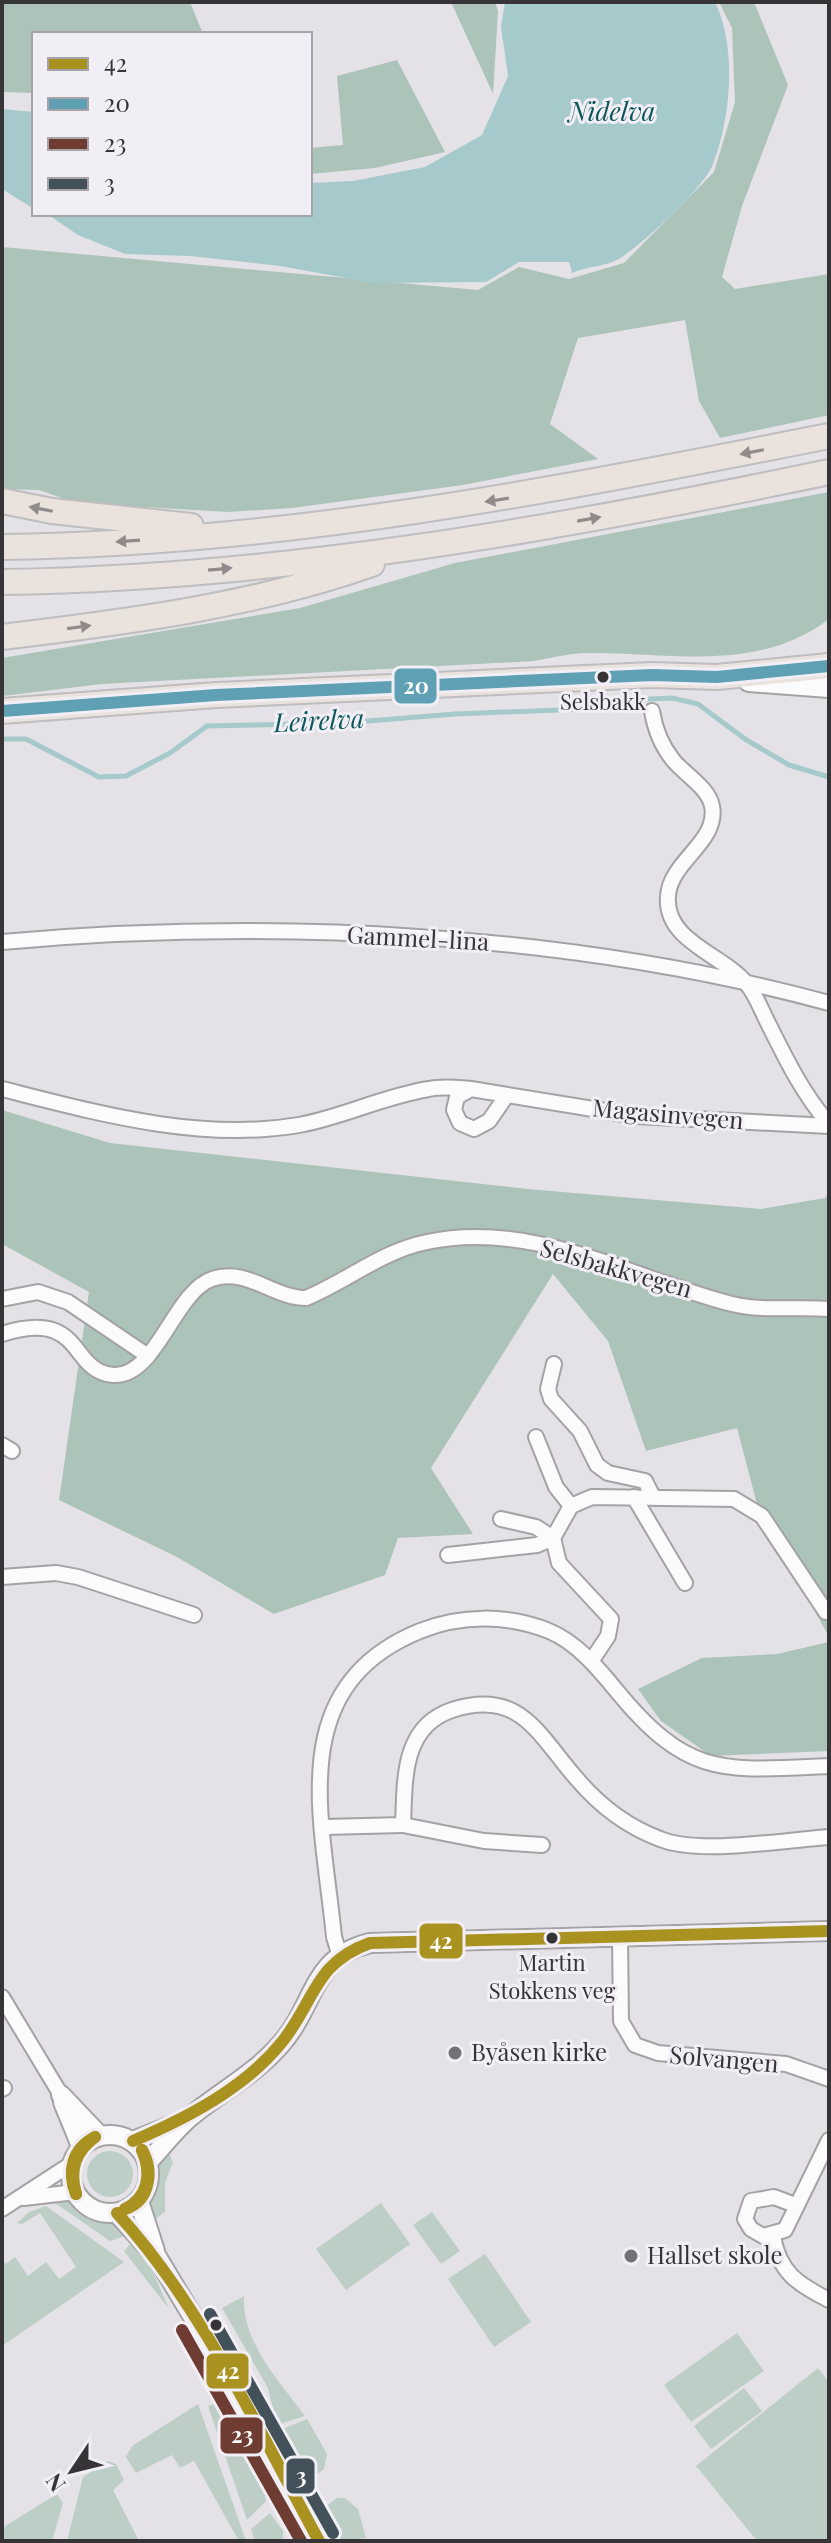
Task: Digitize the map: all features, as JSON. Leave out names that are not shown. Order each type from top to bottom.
[{"type":"highway","points":[[2,547],[257,533],[517,497],[829,436]]},
{"type":"highway","points":[[2,582],[222,569],[423,546],[544,527],[829,472]]},
{"type":"highway","points":[[2,501],[52,511],[257,533]]},
{"type":"highway","points":[[2,637],[231,603],[313,584],[423,546]]},
{"type":"highway","points":[[2,711],[216,695],[652,675],[717,677],[829,666]]},
{"type":"main road","points":[[717,677],[829,687]]},
{"type":"street","points":[[652,711],[659,739],[712,804],[713,817],[707,834],[669,884],[667,899],[671,918],[681,933],[748,985],[806,1097],[829,1125]]},
{"type":"street","name":"Gammel-lina","points":[[2,942],[100,933],[284,933],[487,941],[594,955],[829,1003]]},
{"type":"street","name":"Magasinvegen","points":[[2,1089],[154,1125],[250,1129],[295,1126],[340,1117],[370,1104],[430,1088],[471,1089],[636,1116],[829,1125]]},
{"type":"street","points":[[471,1089],[457,1097],[454,1110],[460,1123],[474,1129],[489,1121],[507,1095]]},
{"type":"street","name":"Selsbakkvegen","points":[[2,1334],[44,1326],[66,1336],[97,1370],[115,1375],[131,1370],[148,1356],[192,1293],[209,1280],[228,1276],[251,1279],[292,1298],[306,1298],[386,1255],[425,1242],[466,1236],[585,1255],[733,1304],[771,1310],[829,1309]]},
{"type":"street","points":[[2,1299],[38,1292],[68,1302],[148,1356]]},
{"type":"street","points":[[554,1364],[548,1389],[551,1399],[580,1431],[597,1465],[608,1473],[645,1481],[653,1497]]},
{"type":"street","points":[[536,1437],[556,1487],[571,1506]]},
{"type":"street","points":[[448,1555],[537,1545],[553,1538],[571,1506],[592,1497],[734,1499],[762,1516],[826,1612]]},
{"type":"street","points":[[634,1497],[685,1583]]},
{"type":"street","points":[[501,1519],[536,1527],[553,1538],[559,1563],[611,1619],[608,1636],[592,1660]]},
{"type":"street","points":[[2,1577],[56,1573],[78,1577],[194,1615]]},
{"type":"street","points":[[339,1953],[334,1937],[320,1761],[332,1707],[356,1674],[398,1640],[447,1620],[497,1618],[550,1631],[592,1660],[648,1729],[671,1747],[715,1766],[749,1770],[829,1766]]},
{"type":"street","points":[[403,1825],[406,1758],[423,1731],[446,1712],[474,1703],[501,1704],[527,1720],[577,1780],[607,1809],[663,1841],[691,1847],[829,1837]]},
{"type":"street","points":[[324,1827],[403,1825],[484,1841],[542,1845]]},
{"type":"street","points":[[148,2162],[187,2119],[245,2077],[282,2043],[298,2022],[319,1977],[339,1953],[370,1943],[829,1931]]},
{"type":"street","name":"Solvangen","points":[[620,1937],[621,2021],[635,2045],[658,2053],[786,2064],[829,2079]]},
{"type":"street","points":[[2,1997],[61,2095],[81,2146]]},
{"type":"street","points":[[61,2095],[99,2135]]},
{"type":"street","points":[[133,2141],[187,2119]]},
{"type":"street","points":[[2,2209],[71,2164],[81,2146],[99,2135],[111,2134],[133,2141],[148,2162],[150,2176],[139,2201],[117,2213],[93,2209],[75,2192],[71,2164]]},
{"type":"street","points":[[795,2205],[774,2197],[751,2201],[745,2219],[751,2229],[763,2236],[773,2236],[785,2230],[795,2205],[822,2169],[829,2140]]},
{"type":"street","points":[[16,2200],[45,2193],[75,2192]]},
{"type":"street","points":[[139,2201],[157,2257]]},
{"type":"street","points":[[117,2213],[157,2257],[229,2377],[319,2541]]},
{"type":"street","points":[[773,2236],[776,2256],[787,2276],[829,2300]]},
{"type":"shaded area","points":[[167,2149],[173,2162],[165,2183],[165,2212],[151,2222],[152,2184]]},
{"type":"shaded area","points":[[110,2151],[127,2157],[133,2174],[127,2191],[110,2197],[93,2191],[87,2174],[93,2157]]},
{"type":"shaded area","points":[[68,2199],[128,2235],[110,2241],[52,2201]]},
{"type":"shaded area","points":[[381,2203],[410,2244],[346,2290],[316,2249]]},
{"type":"shaded area","points":[[46,2206],[124,2262],[2,2346],[2,2259],[6,2264],[15,2257],[28,2276],[46,2262],[59,2279],[76,2267],[40,2213],[22,2224],[17,2223],[29,2212]]},
{"type":"shaded area","points":[[432,2212],[460,2251],[441,2264],[413,2225]]},
{"type":"shaded area","points":[[133,2241],[149,2263],[169,2309],[124,2251]]},
{"type":"shaded area","points":[[485,2254],[531,2322],[494,2347],[448,2279]]},
{"type":"shaded area","points":[[244,2296],[249,2330],[256,2345],[305,2416],[277,2425],[268,2388],[222,2308]]},
{"type":"shaded area","points":[[737,2333],[764,2371],[691,2422],[664,2385]]},
{"type":"shaded area","points":[[818,2368],[829,2382],[829,2541],[757,2541],[696,2466]]},
{"type":"shaded area","points":[[744,2388],[762,2411],[711,2449],[694,2426]]},
{"type":"shaded area","points":[[216,2403],[226,2409],[262,2476],[266,2501],[247,2520],[208,2406]]},
{"type":"shaded area","points":[[198,2404],[246,2541],[239,2541],[194,2461],[180,2468],[172,2455],[136,2473],[126,2457],[132,2446]]},
{"type":"shaded area","points":[[307,2419],[327,2454],[324,2469],[309,2480],[301,2478],[293,2467],[280,2437],[280,2430]]},
{"type":"shaded area","points":[[108,2461],[116,2464],[124,2480],[113,2490],[139,2541],[67,2541],[83,2477]]},
{"type":"shaded area","points":[[57,2494],[63,2503],[52,2541],[2,2541],[2,2528]]},
{"type":"shaded area","points":[[337,2498],[345,2498],[358,2509],[366,2538],[337,2541],[321,2510]]},
{"type":"shaded area","points":[[270,2513],[283,2531],[283,2539],[255,2541],[251,2529]]},
{"type":"green space","points":[[2,2],[190,2],[202,32],[32,32],[32,93],[2,92]]},
{"type":"green space","points":[[451,2],[495,2],[498,11],[493,94]]},
{"type":"green space","points":[[719,2],[754,2],[788,85],[742,206],[722,277],[735,289],[829,274],[829,415],[720,438],[699,401],[685,320],[578,338],[550,424],[598,459],[463,485],[292,508],[228,512],[76,503],[39,490],[2,489],[2,247],[478,290],[519,267],[569,279],[624,263],[714,172],[735,102],[732,28]]},
{"type":"green space","points":[[397,60],[445,152],[375,168],[312,174],[312,148],[343,145],[337,76]]},
{"type":"green space","points":[[829,492],[829,619],[801,636],[771,648],[710,656],[583,653],[534,661],[102,684],[2,696],[2,658],[300,608],[455,563]]},
{"type":"green space","points":[[2,1110],[110,1143],[528,1189],[761,1209],[825,1198],[829,1193],[829,1637],[757,1504],[737,1428],[646,1451],[608,1341],[553,1274],[431,1468],[473,1534],[398,1538],[385,1575],[274,1614],[177,1557],[59,1500],[89,1292],[2,1244]]},
{"type":"green space","points":[[829,1642],[829,1751],[711,1756],[661,1721],[638,1689],[702,1658],[777,1654]]},
{"type":"water","name":"Nidelva","points":[[505,2],[715,2],[726,40],[729,82],[724,125],[713,164],[698,187],[671,215],[614,262],[572,273],[569,262],[519,262],[486,282],[373,283],[280,266],[190,256],[125,254],[78,235],[50,216],[312,216],[312,183],[353,181],[425,167],[482,135],[508,76],[501,27]]},
{"type":"water","points":[[2,109],[32,112],[32,208],[2,189]]},
{"type":"waterway","name":"Leirelva","points":[[2,739],[26,739],[99,777],[126,776],[170,753],[207,726],[343,723],[455,714],[583,709],[629,700],[672,698],[698,704],[745,739],[789,765],[829,777]]},
{"type":"transit line","name":"20","points":[[2,711],[216,695],[652,675],[717,677],[829,666]]},
{"type":"transit line","name":"42","points":[[133,2141],[194,2112],[251,2074],[282,2042],[326,1972],[351,1951],[370,1943],[829,1931]]},
{"type":"transit line","name":"42","points":[[76,2194],[72,2177],[74,2161],[81,2148],[95,2137]]},
{"type":"transit line","name":"42","points":[[76,2194],[73,2177],[75,2162],[95,2137]]},
{"type":"transit line","name":"42","points":[[125,2209],[144,2191],[147,2167],[142,2150]]},
{"type":"transit line","name":"42","points":[[125,2209],[145,2192],[148,2167],[142,2150]]},
{"type":"transit line","name":"42","points":[[117,2213],[148,2250],[203,2329],[319,2541]]},
{"type":"transit line","name":"3","points":[[210,2314],[333,2533]]},
{"type":"transit line","name":"23","points":[[182,2330],[301,2541]]},
{"type":"place","name":"Selsbakk","points":[[603,677]]},
{"type":"place","name":"Martin Stokkens veg","points":[[552,1938]]},
{"type":"place","name":"Byåsen kirke","points":[[455,2053]]},
{"type":"place","name":"Hallset skole","points":[[631,2256]]}]
